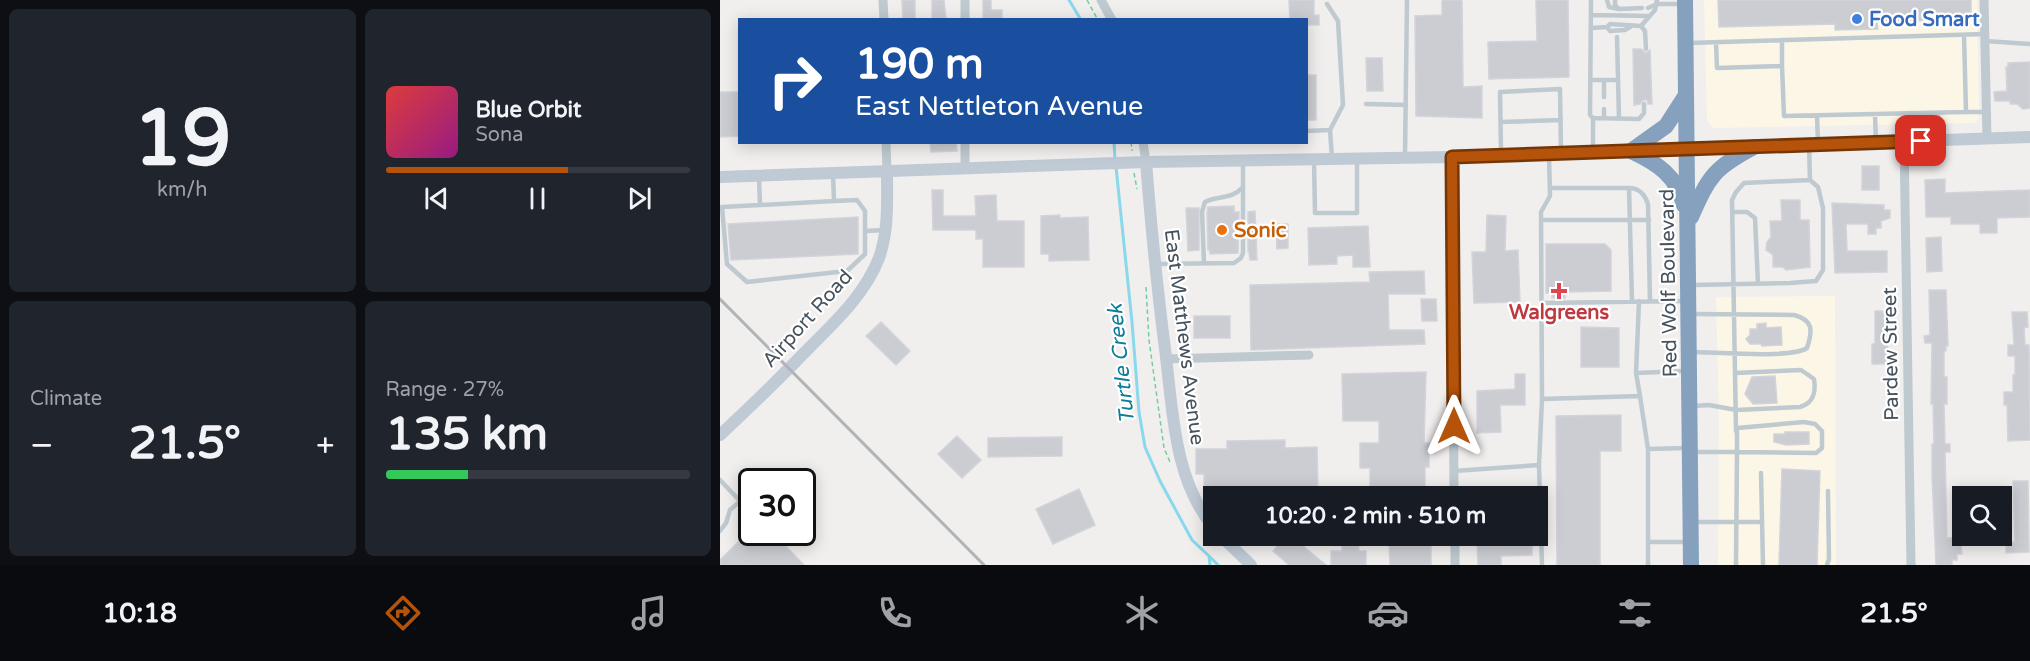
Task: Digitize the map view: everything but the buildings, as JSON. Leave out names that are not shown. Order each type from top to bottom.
[{"type":"highway","name":"Red Wolf Boulevard","points":[[1686,2],[1691,565]]},
{"type":"highway","points":[[1631,151],[1666,126],[1687,94]]},
{"type":"highway","points":[[1688,224],[1714,172],[1729,160],[1754,147]]},
{"type":"highway","points":[[1631,151],[1653,161],[1666,172],[1682,198],[1688,224]]},
{"type":"main road","points":[[720,177],[1146,162],[1555,154],[2030,137]]},
{"type":"main road","name":"East Matthews Avenue","points":[[1146,162],[1166,359],[1180,455],[1189,487],[1203,509]]},
{"type":"main road","name":"Airport Road","points":[[720,435],[844,313],[872,274],[880,256],[885,230],[887,171]]},
{"type":"main road","points":[[1231,546],[1251,565]]},
{"type":"street","points":[[883,0],[884,18]]},
{"type":"street","points":[[965,0],[965,18]]},
{"type":"street","points":[[1101,0],[1111,18]]},
{"type":"street","points":[[1984,0],[1987,139]]},
{"type":"street","name":"Pardew Street","points":[[1904,141],[1911,565]]},
{"type":"street","points":[[886,144],[887,171]]},
{"type":"street","points":[[965,144],[965,168]]},
{"type":"street","name":"East Matthews Avenue","points":[[1143,144],[1146,162]]},
{"type":"street","points":[[1452,157],[1454,486]]},
{"type":"street","points":[[1166,359],[1309,355]]},
{"type":"street","points":[[1455,546],[1455,565]]},
{"type":"lane","points":[[1405,158],[1407,0]]},
{"type":"lane","points":[[1591,0],[1590,115],[1593,118],[1593,152]]},
{"type":"lane","points":[[1607,0],[1609,7],[1642,8]]},
{"type":"lane","points":[[1615,0],[1615,5],[1619,9]]},
{"type":"lane","points":[[1591,28],[1607,27],[1610,24],[1641,26],[1655,10],[1657,2]]},
{"type":"lane","points":[[1648,8],[1657,2],[1686,2]]},
{"type":"lane","points":[[1327,4],[1338,21],[1343,105],[1330,130],[1332,158]]},
{"type":"lane","points":[[1592,15],[1650,16]]},
{"type":"lane","points":[[1641,26],[1645,31],[1646,49]]},
{"type":"lane","points":[[1964,35],[1966,112]]},
{"type":"lane","points":[[1686,43],[1964,35],[2030,44]]},
{"type":"lane","points":[[1617,37],[1619,119]]},
{"type":"lane","points":[[1782,40],[1784,116],[1987,112]]},
{"type":"lane","points":[[1716,42],[1717,68],[1782,66]]},
{"type":"lane","points":[[1590,80],[1618,80]]},
{"type":"lane","points":[[1604,80],[1604,97]]},
{"type":"lane","points":[[1502,155],[1500,92],[1560,89],[1561,120],[1550,196],[1541,212],[1542,399],[1539,465],[1542,565]]},
{"type":"lane","points":[[1366,104],[1406,105]]},
{"type":"lane","points":[[1593,118],[1639,118],[1644,113],[1644,104]]},
{"type":"lane","points":[[1604,109],[1604,118]]},
{"type":"lane","points":[[1938,113],[1938,140]]},
{"type":"lane","points":[[1875,115],[1876,142]]},
{"type":"lane","points":[[1810,180],[1817,116]]},
{"type":"lane","points":[[1501,122],[1561,120]]},
{"type":"lane","points":[[1308,131],[1330,130]]},
{"type":"lane","points":[[1314,159],[1316,213],[1357,213],[1357,158]]},
{"type":"lane","points":[[1155,264],[1234,263],[1241,258],[1243,253],[1243,160]]},
{"type":"lane","points":[[833,174],[834,201]]},
{"type":"lane","points":[[759,177],[760,205]]},
{"type":"lane","points":[[1541,303],[1689,300],[1734,284],[1816,281],[1823,270],[1823,208],[1818,187],[1810,180],[1744,183],[1732,200],[1732,212],[1734,284],[1735,315],[1737,452],[1736,565]]},
{"type":"lane","points":[[1204,263],[1202,212],[1205,202],[1213,197],[1236,195],[1242,188]]},
{"type":"lane","points":[[1550,188],[1636,188],[1646,197],[1649,220],[1650,301]]},
{"type":"lane","points":[[1629,188],[1632,302]]},
{"type":"lane","points":[[857,200],[865,211],[865,254],[847,271],[747,282],[727,264],[721,206],[760,205],[857,200]]},
{"type":"lane","points":[[1732,212],[1747,212],[1755,218],[1758,284]]},
{"type":"lane","points":[[1541,220],[1649,220]]},
{"type":"lane","points":[[866,231],[885,230]]},
{"type":"lane","points":[[1689,300],[1735,315],[1794,315],[1804,318],[1809,323],[1810,331],[1807,348],[1802,351],[1780,353],[1690,352]]},
{"type":"lane","points":[[1639,301],[1636,373],[1648,449],[1648,565]]},
{"type":"lane","points":[[1636,373],[1690,370]]},
{"type":"lane","points":[[1690,406],[1709,405],[1736,410],[1800,407],[1808,405],[1813,398],[1814,378],[1801,370],[1735,372]]},
{"type":"lane","points":[[1542,399],[1640,396]]},
{"type":"lane","points":[[1648,449],[1816,453],[1820,451],[1823,437],[1822,431],[1815,424],[1804,422],[1741,427],[1736,431]]},
{"type":"lane","points":[[1454,471],[1539,465]]},
{"type":"lane","points":[[1761,473],[1763,565]]},
{"type":"lane","points":[[720,480],[738,499]]},
{"type":"lane","points":[[1827,565],[1829,560],[1828,491]]},
{"type":"lane","points":[[720,531],[726,523],[730,510],[738,503]]},
{"type":"lane","points":[[1691,522],[1761,522]]},
{"type":"lane","points":[[1649,542],[1691,542]]},
{"type":"path","points":[[1087,0],[1097,18]]},
{"type":"shaded area","points":[[1704,0],[1977,0],[1979,119],[1974,123],[1714,128],[1707,119]]},
{"type":"shaded area","points":[[1835,296],[1836,565],[1718,565],[1719,417],[1716,297]]},
{"type":"waterway","name":"Turtle Creek","points":[[1069,0],[1080,18]]},
{"type":"waterway","name":"Turtle Creek","points":[[1114,144],[1115,161]]},
{"type":"waterway","name":"Turtle Creek","points":[[1116,167],[1139,412],[1145,447],[1160,481],[1192,540],[1209,556],[1210,565]]},
{"type":"waterway","name":"Turtle Creek","points":[[1209,556],[1218,565]]},
{"type":"railway","points":[[720,299],[984,565]]},
{"type":"place","name":"Food Smart","points":[[1857,19]]},
{"type":"place","name":"Sonic","points":[[1222,230]]},
{"type":"place","name":"Walgreens","points":[[1559,291]]},
{"type":"route","points":[[1454,426],[1452,157],[1921,141]]}]
